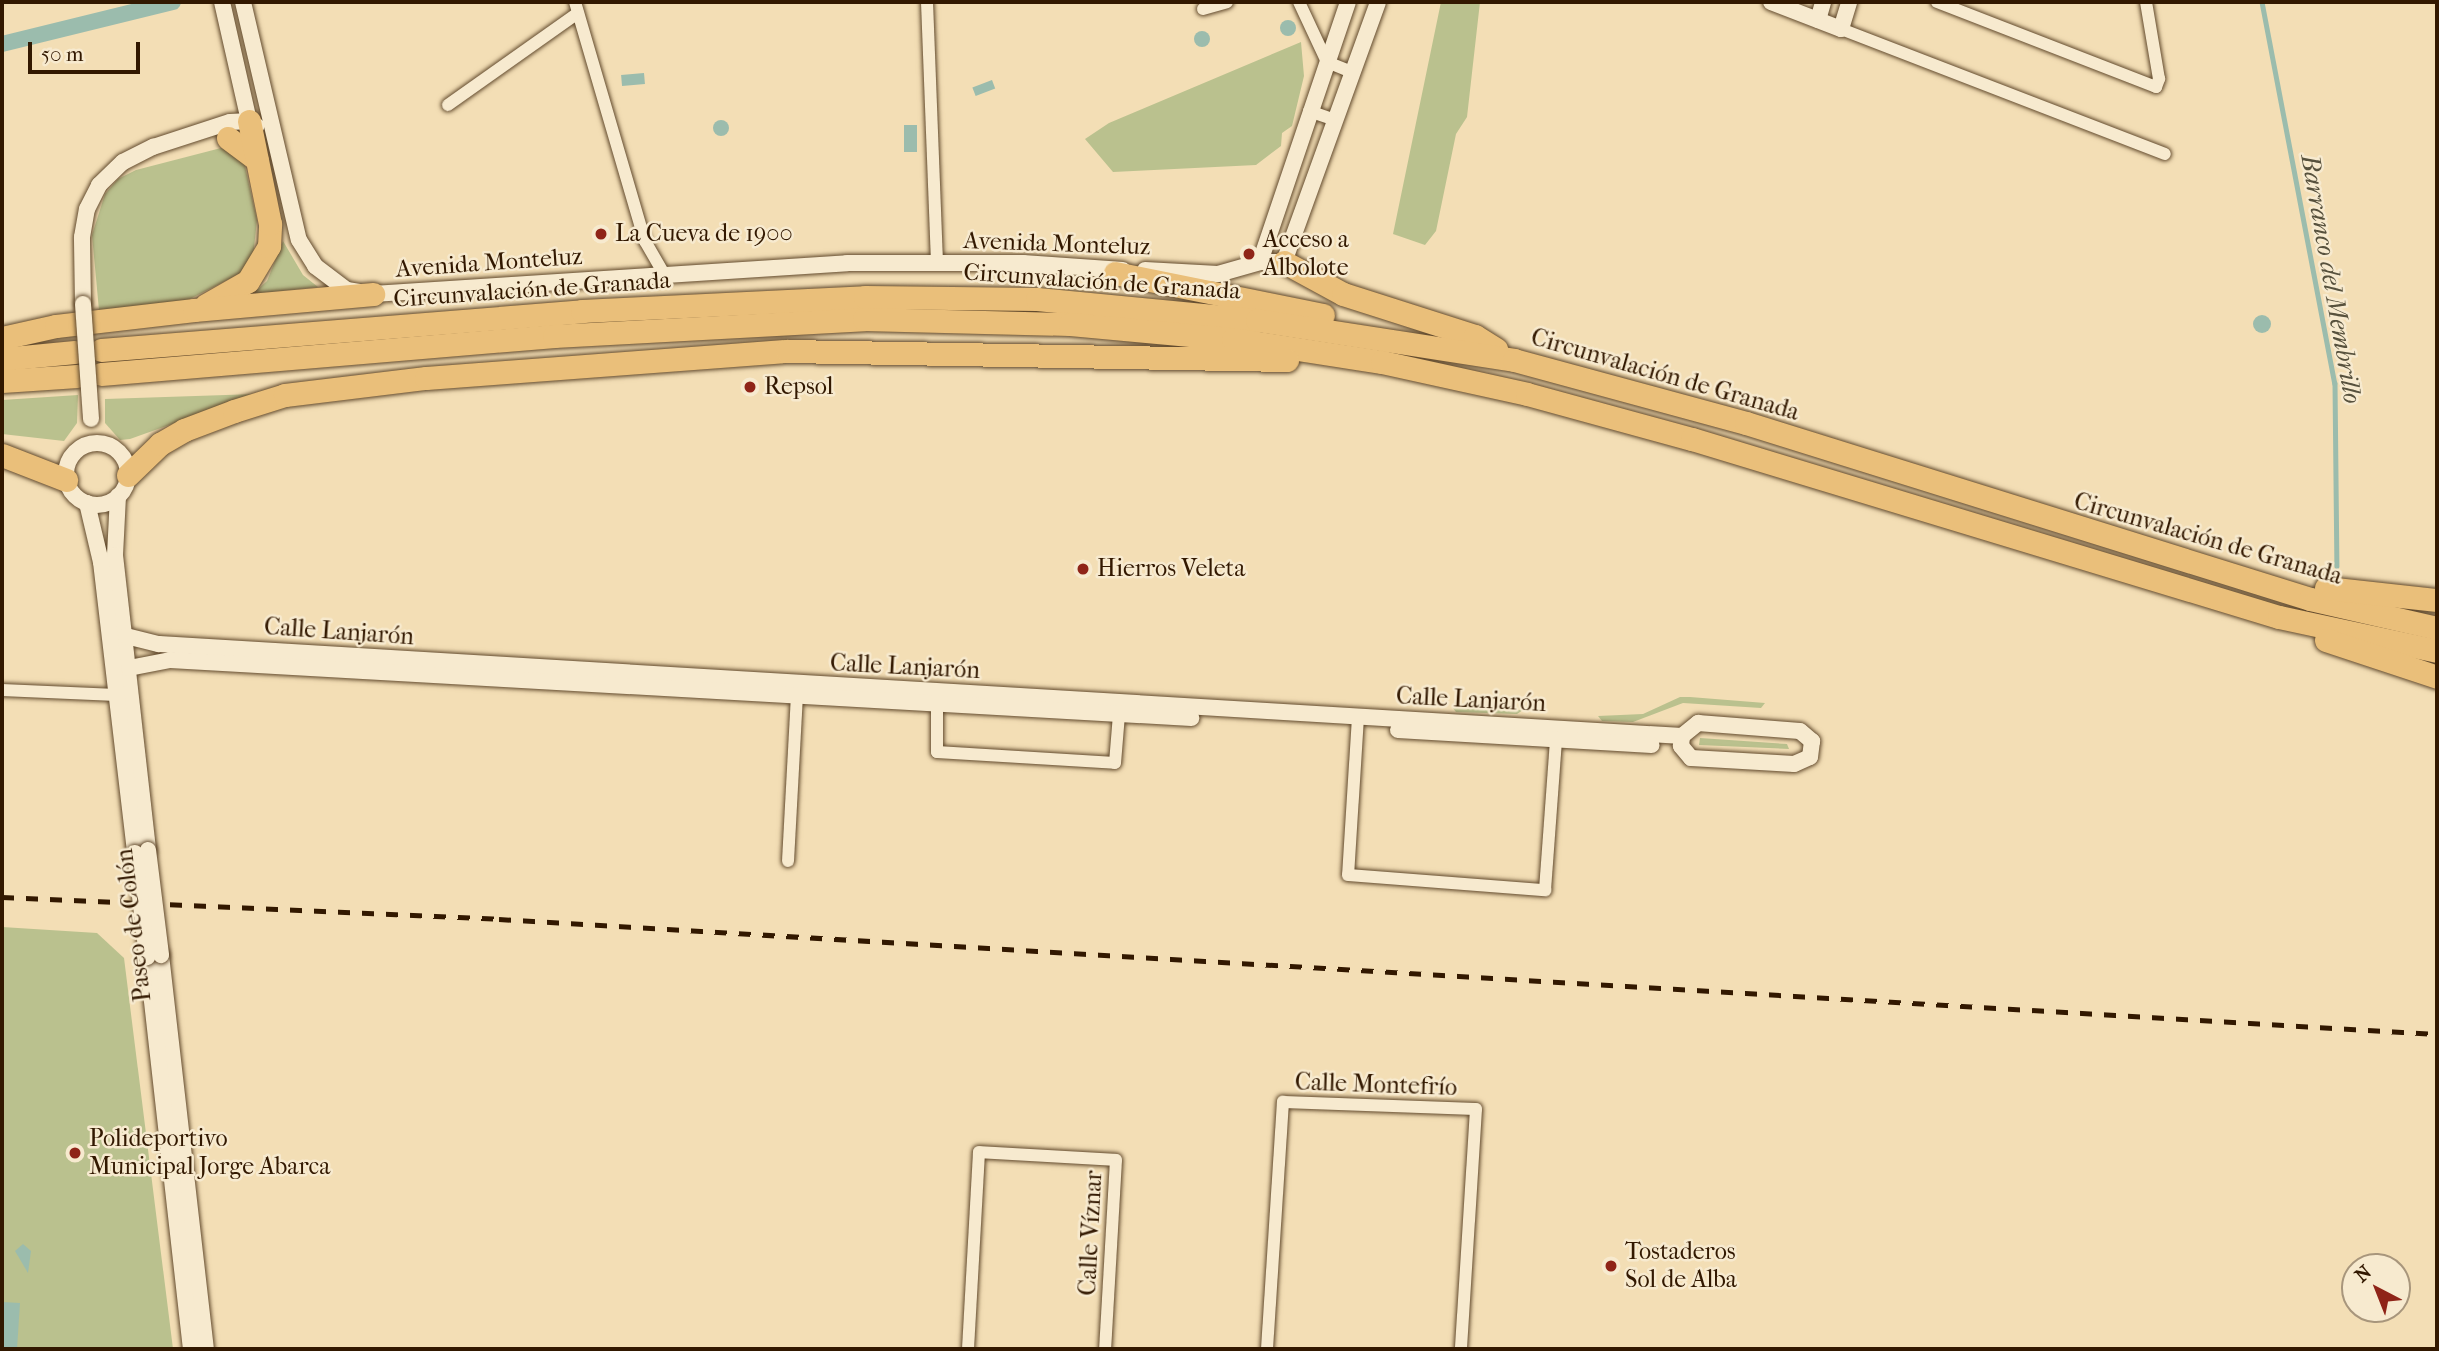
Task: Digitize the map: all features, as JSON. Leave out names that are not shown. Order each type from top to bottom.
[{"type":"highway","points":[[194,310],[248,281],[269,246],[265,153],[248,121]]},
{"type":"highway","points":[[228,138],[265,153]]},
{"type":"highway","points":[[1284,262],[1343,294],[1475,336],[1514,360]]},
{"type":"highway","points":[[1115,273],[1403,330],[1430,345]]},
{"type":"highway","points":[[2,338],[56,326],[194,310],[373,295]]},
{"type":"highway","name":"Circunvalación de Granada","points":[[101,350],[582,311],[932,297],[1146,308],[1430,345],[1514,360],[1746,423],[2121,543],[2310,599],[2437,628]]},
{"type":"highway","name":"Circunvalación de Granada","points":[[101,374],[593,333],[864,318],[963,319],[1150,330],[1382,362],[1692,439],[2280,617],[2437,651]]},
{"type":"highway","points":[[123,485],[160,444],[184,430],[234,411],[285,396],[414,379],[787,351],[1235,357],[1351,368],[1382,362]]},
{"type":"highway","points":[[2,359],[75,352]]},
{"type":"highway","points":[[2,382],[77,376]]},
{"type":"highway","points":[[2,455],[66,480]]},
{"type":"highway","points":[[2121,543],[2161,544],[2346,592],[2437,600]]},
{"type":"highway","points":[[2280,617],[2308,634],[2437,677]]},
{"type":"street","points":[[222,2],[248,121]]},
{"type":"street","name":"Avenida Monteluz","points":[[243,2],[275,135],[265,153],[299,240],[315,266],[347,290],[373,295],[663,272],[847,263],[1023,263],[1115,273],[1129,269],[1219,274],[1260,262],[1284,262]]},
{"type":"street","points":[[927,2],[937,263]]},
{"type":"street","points":[[1203,9],[1227,2]]},
{"type":"street","points":[[1299,2],[1327,62],[1352,72]]},
{"type":"street","points":[[1260,262],[1348,2]]},
{"type":"street","points":[[1284,262],[1378,2]]},
{"type":"street","points":[[1771,2],[2165,154]]},
{"type":"street","points":[[1818,20],[1823,2]]},
{"type":"street","points":[[1841,29],[1849,2]]},
{"type":"street","points":[[1937,2],[2156,87],[2160,79],[2146,2]]},
{"type":"street","points":[[448,106],[577,7],[645,241],[663,272]]},
{"type":"street","points":[[186,138],[228,138],[244,131],[264,98]]},
{"type":"street","points":[[1309,111],[1335,120]]},
{"type":"street","points":[[94,443],[83,304],[82,237],[87,209],[99,185],[122,162],[230,122],[248,121]]},
{"type":"street","points":[[94,443],[105,444],[122,455],[123,485],[104,504],[87,503],[77,498],[66,480],[66,469],[76,451],[94,443]]},
{"type":"street","name":"Paseo de Colón","points":[[123,485],[115,555],[126,636],[142,852],[191,1349]]},
{"type":"street","name":"Paseo de Colón","points":[[87,503],[101,562],[116,695],[142,852]]},
{"type":"street","name":"Calle Lanjarón","points":[[126,636],[159,644],[1681,741]]},
{"type":"street","name":"Calle Lanjarón","points":[[128,668],[158,660],[937,705],[1357,722],[1556,740],[1681,741],[1698,723],[1800,731],[1812,741],[1810,757],[1794,764],[1691,758],[1681,741]]},
{"type":"street","points":[[2,690],[116,695]]},
{"type":"street","points":[[788,861],[797,695]]},
{"type":"street","name":"Calle Lanjarón","points":[[937,705],[937,752],[1115,763],[1119,714]]},
{"type":"street","name":"Calle Lanjarón","points":[[1357,722],[1348,875],[1545,890],[1556,740]]},
{"type":"street","name":"Paseo de Colón","points":[[153,956],[206,1349]]},
{"type":"street","name":"Calle Montefrío","points":[[1267,1349],[1283,1102],[1476,1110],[1461,1349]]},
{"type":"street","name":"Calle Víznar","points":[[968,1349],[979,1152],[1116,1160],[1105,1349]]},
{"type":"green space","points":[[1441,2],[1480,2],[1467,117],[1456,134],[1436,231],[1425,245],[1393,234]]},
{"type":"green space","points":[[1301,42],[1304,76],[1292,126],[1282,133],[1281,146],[1256,165],[1113,172],[1085,139],[1109,123]]},
{"type":"green space","points":[[221,148],[236,152],[244,162],[257,220],[253,257],[241,273],[184,302],[99,310],[92,235],[105,194],[118,179],[136,170]]},
{"type":"green space","points":[[283,241],[303,275],[318,287],[253,294],[267,281]]},
{"type":"green space","points":[[256,394],[130,439],[120,440],[105,423],[105,399]]},
{"type":"green space","points":[[78,395],[77,423],[64,441],[2,434],[2,400]]},
{"type":"green space","points":[[1680,697],[1765,703],[1761,708],[1683,703],[1633,722],[1602,721],[1598,716],[1643,714]]},
{"type":"green space","points":[[1452,707],[1523,710],[1517,714],[1456,712]]},
{"type":"green space","points":[[1700,738],[1787,744],[1789,749],[1699,745]]},
{"type":"green space","name":"Polideportivo Municipal Jorge Abarca","points":[[2,927],[97,933],[124,958],[173,1349],[2,1349]]},
{"type":"shaded area","points":[[1288,20],[1294,22],[1294,34],[1288,36],[1282,34],[1280,28],[1282,22]]},
{"type":"shaded area","points":[[1202,31],[1208,33],[1208,45],[1202,47],[1196,45],[1194,39],[1196,33]]},
{"type":"shaded area","points":[[644,73],[645,84],[622,86],[621,75]]},
{"type":"shaded area","points":[[992,80],[995,88],[976,96],[972,88]]},
{"type":"shaded area","points":[[718,120],[724,120],[729,128],[727,134],[718,136],[713,131],[713,125]]},
{"type":"shaded area","points":[[904,125],[917,125],[917,152],[904,152]]},
{"type":"shaded area","points":[[2262,315],[2268,318],[2271,324],[2268,330],[2262,333],[2256,330],[2253,324],[2256,318]]},
{"type":"shaded area","points":[[23,1244],[31,1251],[28,1273],[15,1251]]},
{"type":"shaded area","points":[[2,1302],[20,1303],[17,1349],[2,1349]]},
{"type":"waterway","points":[[2,44],[173,2]]},
{"type":"waterway","name":"Barranco del Membrillo","points":[[2262,2],[2335,383],[2337,566]]},
{"type":"railway","points":[[2,897],[499,919],[2437,1034]]},
{"type":"place","name":"La Cueva de 1900","points":[[601,234]]},
{"type":"place","name":"Acceso a Albolote","points":[[1249,254]]},
{"type":"place","name":"Repsol","points":[[750,387]]},
{"type":"place","name":"Hierros Veleta","points":[[1083,569]]},
{"type":"place","name":"Polideportivo Municipal Jorge Abarca","points":[[75,1153]]},
{"type":"place","name":"Tostaderos Sol de Alba","points":[[1611,1266]]}]
